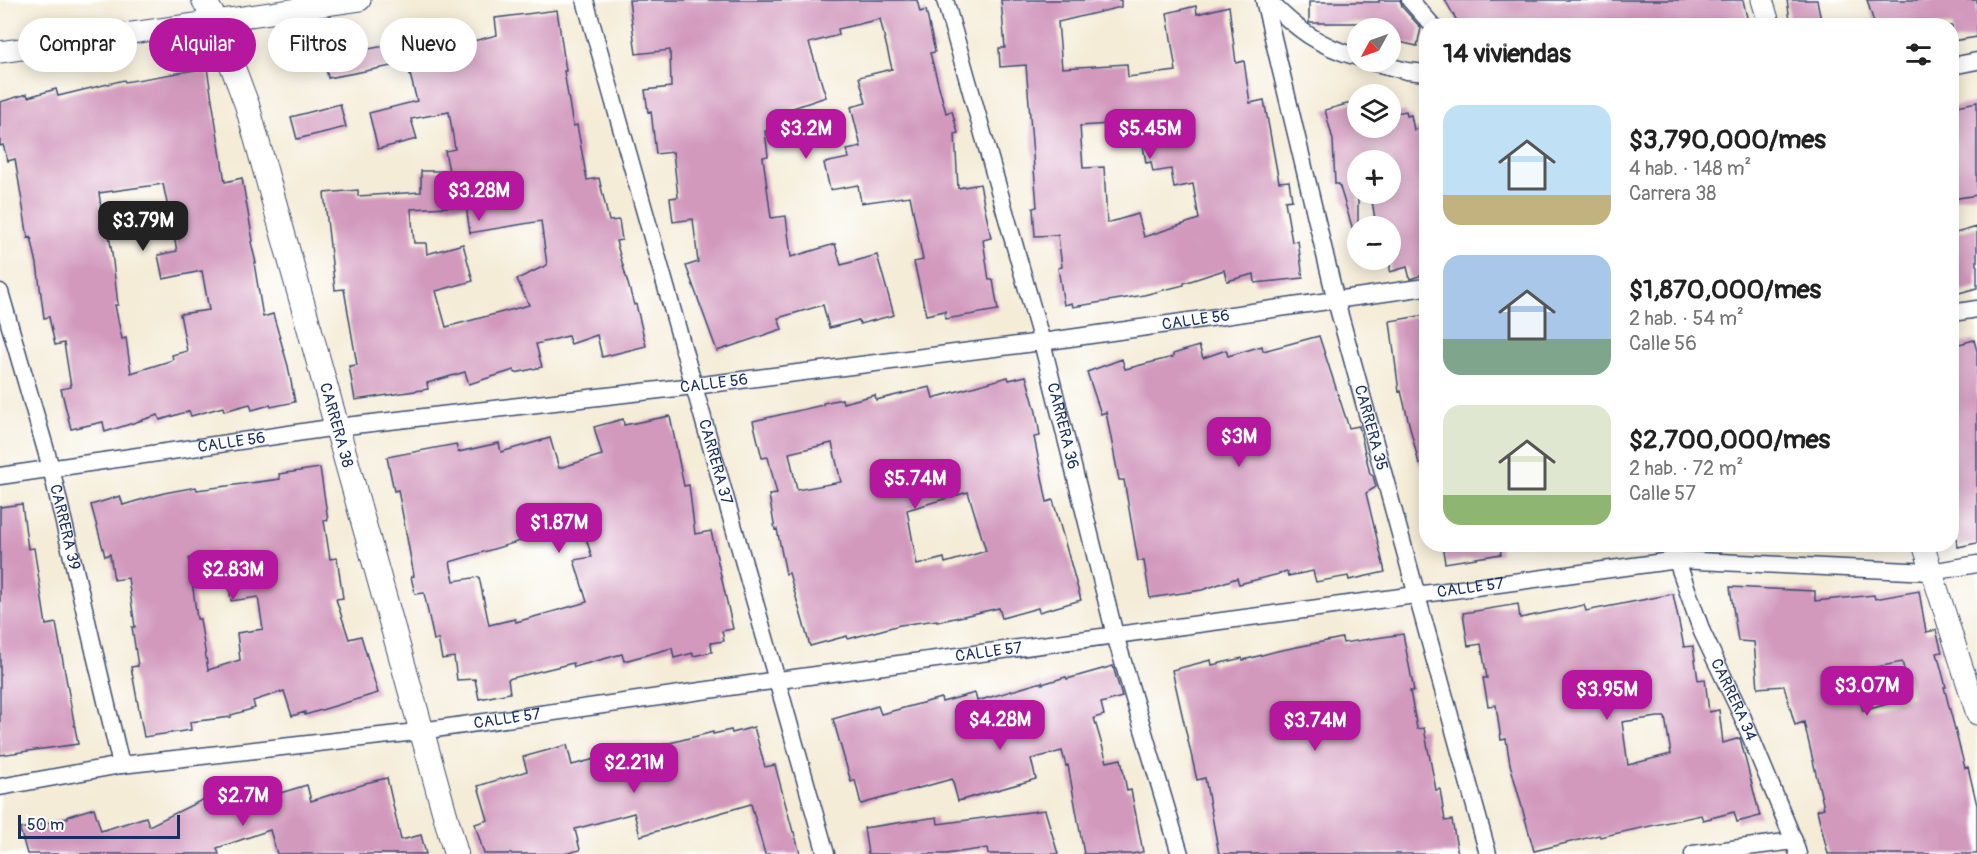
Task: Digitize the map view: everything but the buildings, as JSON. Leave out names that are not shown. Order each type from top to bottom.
[{"type":"main road","name":"CARRERA 38","points":[[210,10],[247,105],[456,854]]},
{"type":"street","points":[[0,52],[210,10],[360,0]]},
{"type":"street","name":"CARRERA 37","points":[[585,0],[826,854]]},
{"type":"street","name":"CARRERA 36","points":[[945,0],[1042,342],[1115,635],[1180,854]]},
{"type":"street","points":[[1266,0],[1290,22],[1332,50],[1347,54]]},
{"type":"street","name":"CARRERA 35","points":[[1266,0],[1336,302],[1488,854]]},
{"type":"street","points":[[1410,0],[1426,18]]},
{"type":"street","points":[[1762,0],[1768,18]]},
{"type":"street","points":[[1959,65],[1977,61]]},
{"type":"street","points":[[1401,69],[1419,72]]},
{"type":"street","name":"CALLE 56","points":[[0,476],[337,427],[694,386],[1042,342],[1336,302],[1419,288]]},
{"type":"street","name":"CARRERA 39","points":[[0,292],[51,468],[121,765]]},
{"type":"street","points":[[1959,313],[1977,309]]},
{"type":"street","name":"CALLE 57","points":[[0,787],[121,765],[421,731],[777,680],[1417,594],[1675,552],[1931,572],[1977,564]]},
{"type":"street","name":"CARRERA 34","points":[[1675,552],[1702,632],[1742,716],[1796,848]]},
{"type":"street","points":[[1925,552],[1977,714]]},
{"type":"street","points":[[1693,854],[1796,848]]}]
